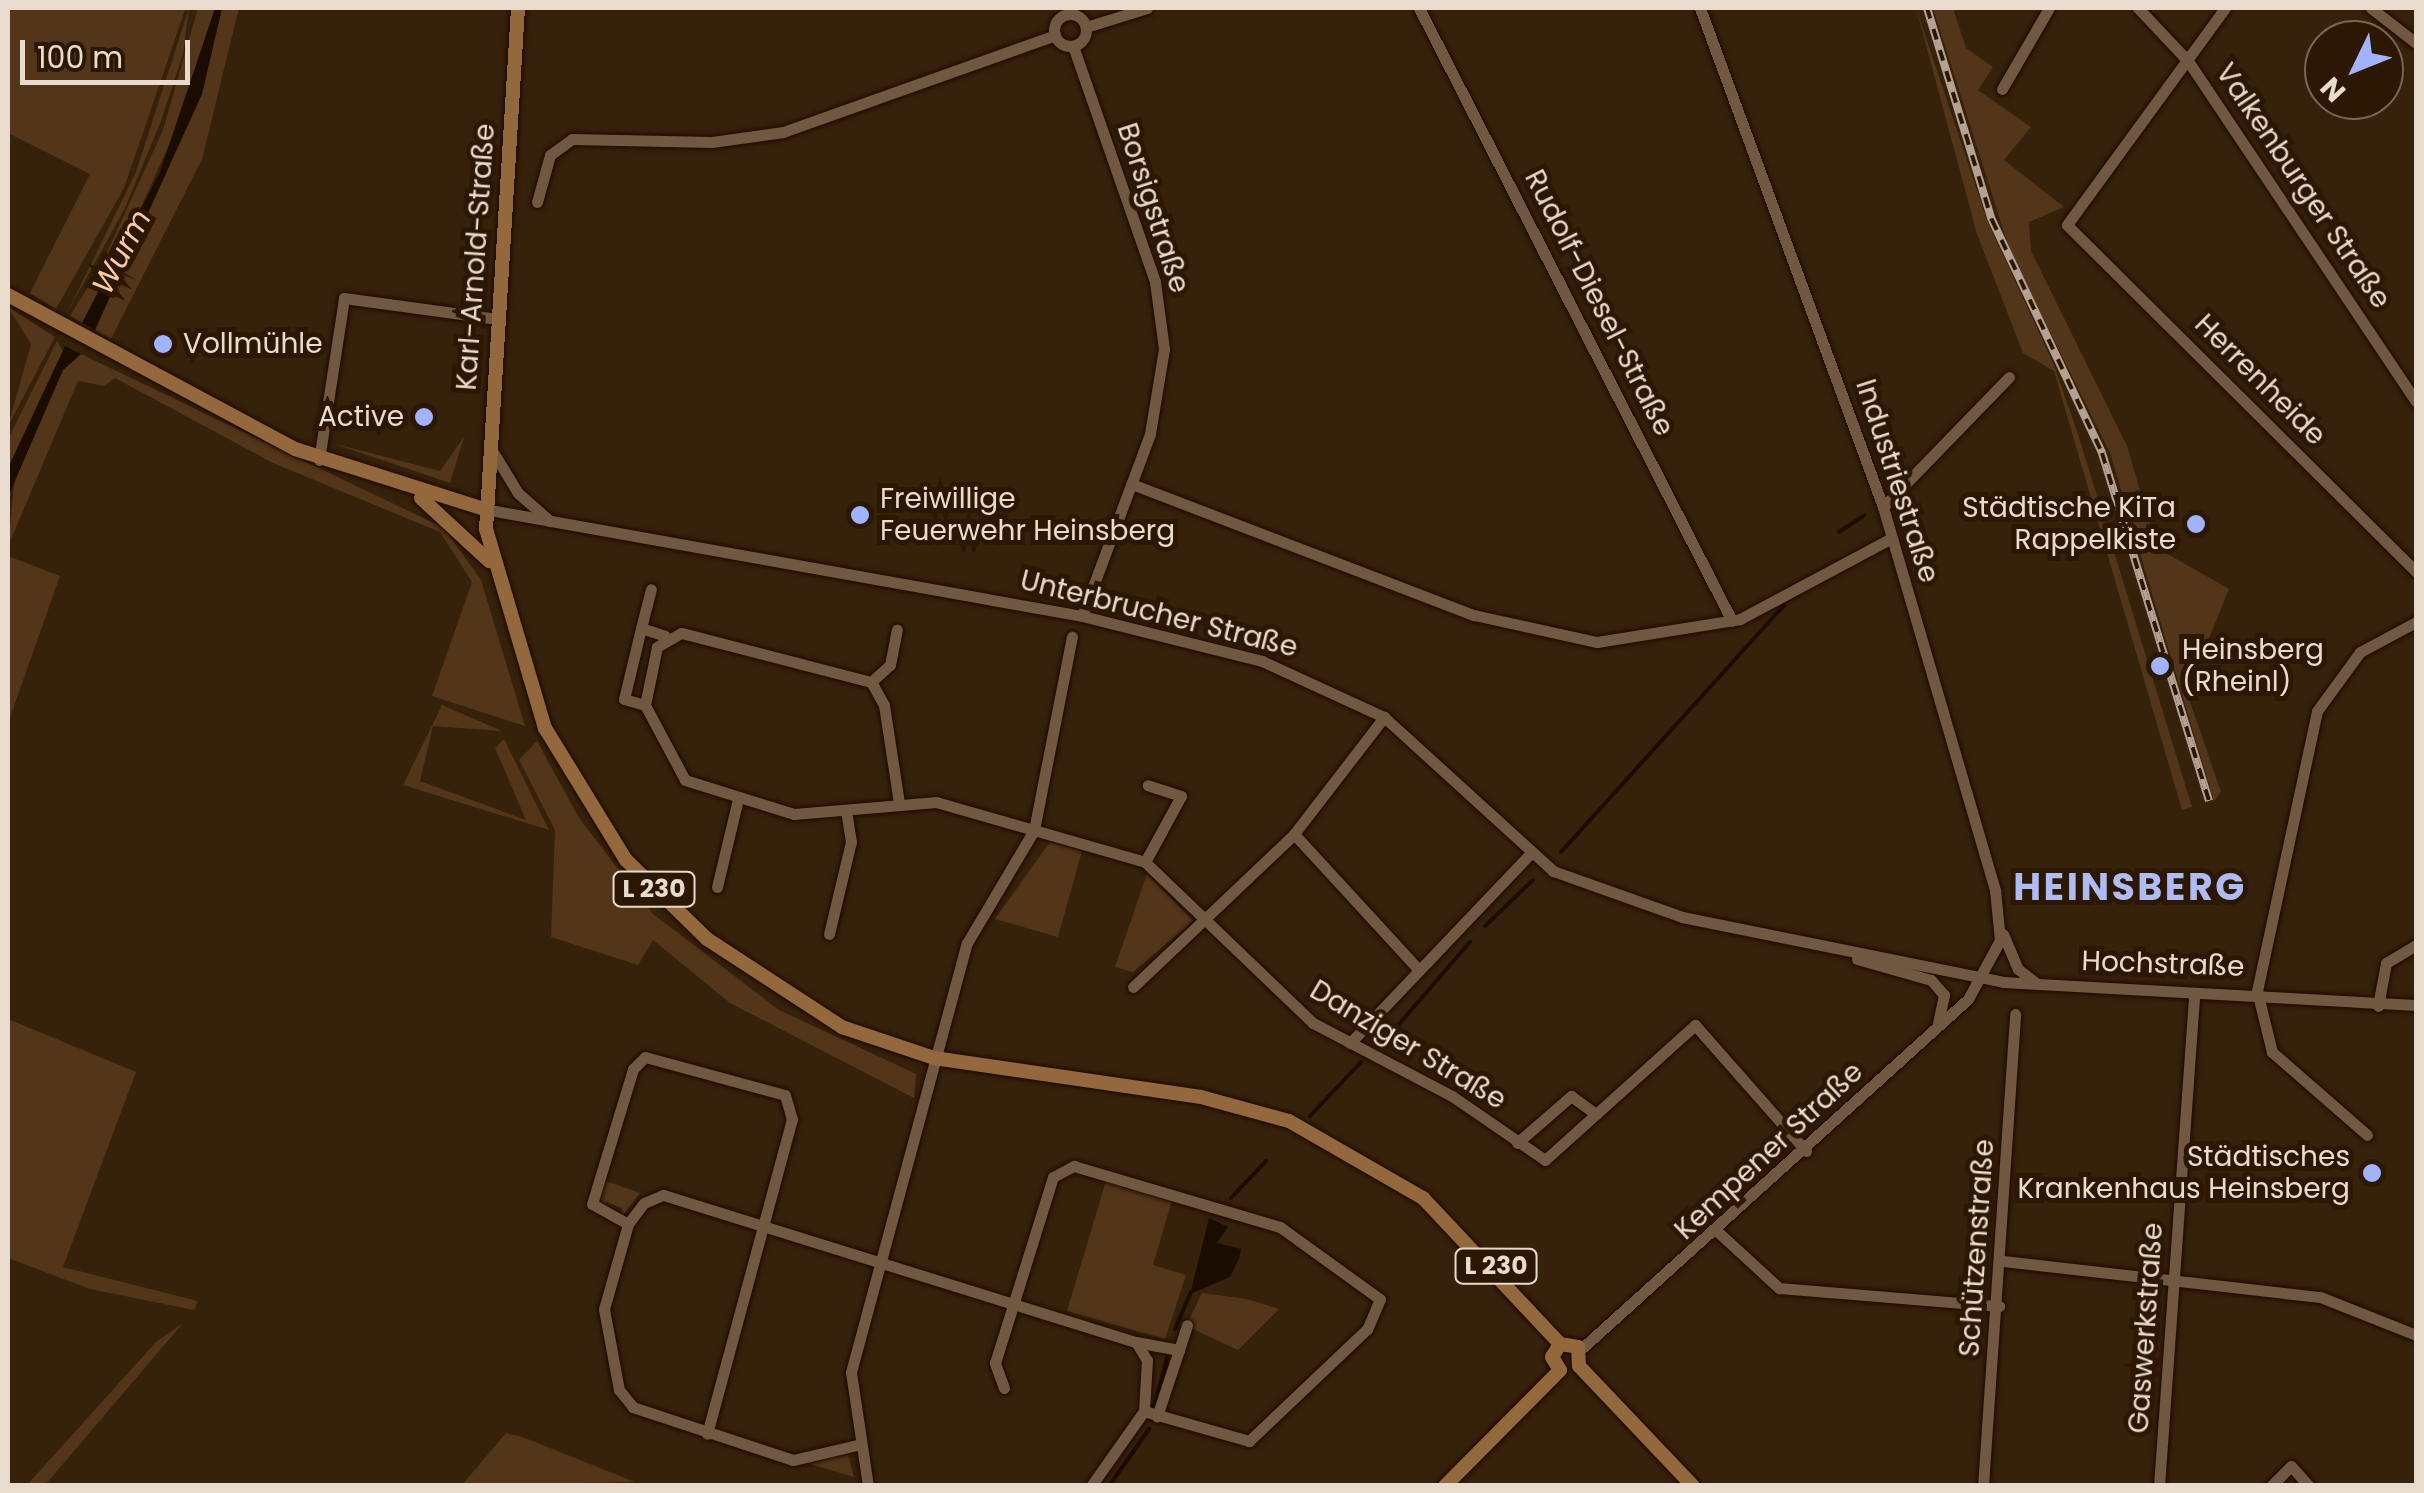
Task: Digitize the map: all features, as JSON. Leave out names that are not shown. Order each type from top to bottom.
[{"type":"main road","name":"Karl-Arnold-Straße","points":[[484,509],[518,8]]},
{"type":"main road","points":[[8,294],[98,346],[319,460],[408,490],[484,509]]},
{"type":"main road","points":[[408,490],[464,528],[496,574]]},
{"type":"main road","name":"L 230","points":[[484,509],[496,574],[545,728],[626,860],[770,988],[842,1027],[934,1058],[1201,1097],[1289,1121],[1423,1198],[1560,1344]]},
{"type":"main road","points":[[1560,1370],[1552,1357],[1560,1344],[1580,1350],[1580,1366],[1693,1486]]},
{"type":"main road","points":[[1446,1486],[1560,1370],[1580,1366]]},
{"type":"street","points":[[538,202],[550,155],[572,138],[672,143],[783,132],[1055,36],[1073,46],[1086,28],[1147,8]]},
{"type":"street","name":"Rudolf-Diesel-Straße","points":[[1419,8],[1732,621]]},
{"type":"street","name":"Industriestraße","points":[[1700,8],[1882,507],[2011,958],[2038,984]]},
{"type":"street","points":[[2002,89],[2049,8]]},
{"type":"street","name":"Valkenburger Straße","points":[[2138,8],[2188,61],[2416,401]]},
{"type":"street","points":[[2188,61],[2225,8]]},
{"type":"street","points":[[2371,8],[2416,43]]},
{"type":"street","points":[[1055,36],[1063,11],[1086,28]]},
{"type":"street","name":"Borsigstraße","points":[[1073,46],[1162,317],[1160,386],[1132,484],[1082,616]]},
{"type":"street","name":"Herrenheide","points":[[2188,61],[2068,224],[2416,572]]},
{"type":"street","points":[[319,460],[344,298],[498,319]]},
{"type":"street","points":[[1882,507],[2009,376]]},
{"type":"street","points":[[487,441],[518,493],[554,524]]},
{"type":"street","points":[[1132,484],[1519,629],[1620,641],[1732,621],[1892,538]]},
{"type":"street","name":"Unterbrucher Straße","points":[[484,509],[1082,616],[1262,661],[1384,717],[1530,854],[1601,895],[1834,950],[1984,979]]},
{"type":"street","name":"Danziger Straße","points":[[651,589],[624,700],[645,706],[675,772],[738,800],[794,814],[899,802],[936,802],[1145,862],[1207,917],[1295,1009],[1544,1160],[1695,1025],[1806,1151]]},
{"type":"street","points":[[2367,1135],[2272,1052],[2258,991],[2276,887],[2327,691],[2360,652],[2416,622]]},
{"type":"street","points":[[641,628],[872,682],[884,705],[899,802]]},
{"type":"street","points":[[872,682],[890,665],[897,630]]},
{"type":"street","points":[[645,706],[665,636]]},
{"type":"street","points":[[868,1486],[857,1445],[851,1372],[884,1262],[967,943],[1034,830],[1072,637]]},
{"type":"street","points":[[1134,987],[1294,834],[1384,717]]},
{"type":"street","points":[[1145,862],[1181,796],[1148,786]]},
{"type":"street","points":[[717,887],[738,800]]},
{"type":"street","points":[[829,934],[851,842],[846,810]]},
{"type":"street","points":[[1294,834],[1419,970]]},
{"type":"street","points":[[1350,1043],[1530,854]]},
{"type":"street","points":[[1984,979],[2001,920]]},
{"type":"street","points":[[2378,1006],[2386,963],[2416,945]]},
{"type":"street","points":[[1834,950],[1931,980],[1945,1001],[1936,1029]]},
{"type":"street","name":"Hochstraße","points":[[1984,979],[2194,1000],[2258,991],[2378,1006],[2416,1005]]},
{"type":"street","name":"Kempener Straße","points":[[1580,1350],[1718,1232],[1936,1029],[1984,979]]},
{"type":"street","name":"Gaswerkstraße","points":[[2159,1486],[2194,1000]]},
{"type":"street","name":"Schützenstraße","points":[[1983,1486],[2003,1261],[2016,1014]]},
{"type":"street","points":[[628,1224],[596,1212],[632,1070],[653,1054],[771,1089],[792,1106],[707,1434]]},
{"type":"street","name":"Danziger Straße","points":[[1518,1143],[1572,1096],[1596,1114]]},
{"type":"street","points":[[1004,1388],[994,1363],[1053,1178],[1074,1166],[1280,1228],[1380,1299],[1367,1329],[1248,1441],[1150,1413]]},
{"type":"street","points":[[857,1445],[793,1460],[646,1415],[619,1390],[604,1309],[628,1224],[663,1196],[1136,1342],[1178,1350]]},
{"type":"street","points":[[1718,1232],[1779,1288],[1999,1306]]},
{"type":"street","points":[[2003,1261],[2320,1296],[2416,1335]]},
{"type":"street","points":[[1091,1486],[1150,1413],[1188,1324]]},
{"type":"street","points":[[1136,1342],[1148,1360],[1150,1413]]},
{"type":"street","points":[[2271,1486],[2291,1466],[2310,1486]]},
{"type":"shaded area","points":[[8,8],[185,10],[124,188],[56,309],[30,293],[90,174],[8,133]]},
{"type":"shaded area","points":[[189,8],[183,54],[161,121],[125,208],[66,315],[136,172]]},
{"type":"shaded area","points":[[198,8],[215,8],[187,105],[114,267],[103,261],[163,130]]},
{"type":"shaded area","points":[[222,8],[239,8],[202,159],[111,339],[95,330],[118,274],[137,280],[120,270],[202,94]]},
{"type":"shaded area","points":[[1916,8],[1987,220],[2054,365],[2078,434],[2192,807],[2182,810],[2054,371],[2023,353],[1977,234]]},
{"type":"shaded area","points":[[1933,8],[1953,8],[1966,48],[1993,67],[1978,90],[2031,127],[2004,160],[2064,207],[2029,222],[2031,251],[2127,446],[2157,548],[2229,589],[2187,693],[2221,792],[2214,801],[2110,453],[2010,251]]},
{"type":"shaded area","points":[[102,264],[113,270],[82,323],[70,316]]},
{"type":"shaded area","points":[[8,307],[55,337],[8,426],[31,344]]},
{"type":"shaded area","points":[[57,341],[64,353],[8,468],[8,439]]},
{"type":"shaded area","points":[[81,354],[444,528],[481,580],[525,726],[432,696],[472,582],[440,532],[273,463],[115,378],[104,386],[78,381],[8,546],[15,475],[63,370]]},
{"type":"shaded area","points":[[464,437],[450,483],[335,444],[440,471]]},
{"type":"shaded area","points":[[8,556],[60,576],[8,723]]},
{"type":"shaded area","points":[[442,705],[502,731],[433,726],[420,781],[526,820],[495,748],[504,739],[549,830],[403,785]]},
{"type":"shaded area","points":[[537,741],[579,818],[653,914],[779,1010],[916,1074],[914,1098],[730,1003],[653,940],[638,965],[551,937],[555,830],[519,760]]},
{"type":"shaded area","points":[[1050,842],[1082,851],[1058,937],[995,919]]},
{"type":"shaded area","points":[[1147,874],[1193,921],[1133,972],[1115,967]]},
{"type":"shaded area","points":[[8,1019],[136,1072],[63,1267],[198,1301],[194,1310],[90,1289],[8,1258]]},
{"type":"shaded area","points":[[606,1181],[640,1193],[622,1216],[622,1208],[606,1202],[603,1211],[597,1202]]},
{"type":"shaded area","points":[[1106,1181],[1172,1200],[1153,1265],[1186,1275],[1165,1339],[1067,1311]]},
{"type":"shaded area","points":[[1202,1293],[1247,1299],[1279,1309],[1238,1350],[1186,1326]]},
{"type":"shaded area","points":[[183,1323],[45,1485],[27,1485],[156,1342]]},
{"type":"shaded area","points":[[506,1433],[525,1438],[635,1482],[462,1485]]},
{"type":"shaded area","points":[[842,1454],[848,1455],[854,1477],[807,1463]]},
{"type":"water","name":"Wurm","points":[[215,8],[222,8],[202,94],[95,330],[82,323],[160,172]]},
{"type":"water","points":[[65,346],[81,354],[63,370],[8,497],[8,468]]},
{"type":"water","points":[[1209,1218],[1228,1227],[1217,1243],[1241,1249],[1239,1259],[1230,1277],[1190,1294]]},
{"type":"waterway","points":[[1839,532],[1864,516]]},
{"type":"waterway","points":[[1561,852],[1784,605]]},
{"type":"waterway","points":[[1485,926],[1533,880]]},
{"type":"waterway","points":[[1381,1045],[1470,942]]},
{"type":"waterway","points":[[1310,1116],[1361,1062]]},
{"type":"waterway","points":[[1231,1198],[1266,1161]]},
{"type":"waterway","points":[[1175,1329],[1191,1292]]},
{"type":"waterway","points":[[1155,1405],[1167,1358]]},
{"type":"waterway","points":[[1109,1486],[1149,1429]]},
{"type":"railway","points":[[1927,8],[1992,220],[2102,453],[2209,801]]},
{"type":"place","name":"Vollmühle","points":[[163,344]]},
{"type":"place","name":"Active","points":[[424,417]]},
{"type":"place","name":"Freiwillige Feuerwehr Heinsberg","points":[[860,515]]},
{"type":"place","name":"Städtische KiTa Rappelkiste","points":[[2196,524]]},
{"type":"place","name":"Heinsberg (Rheinl)","points":[[2160,666]]},
{"type":"place","name":"Städtisches Krankenhaus Heinsberg","points":[[2372,1173]]},
{"type":"district","name":"HEINSBERG","points":[[2130,887]]}]
